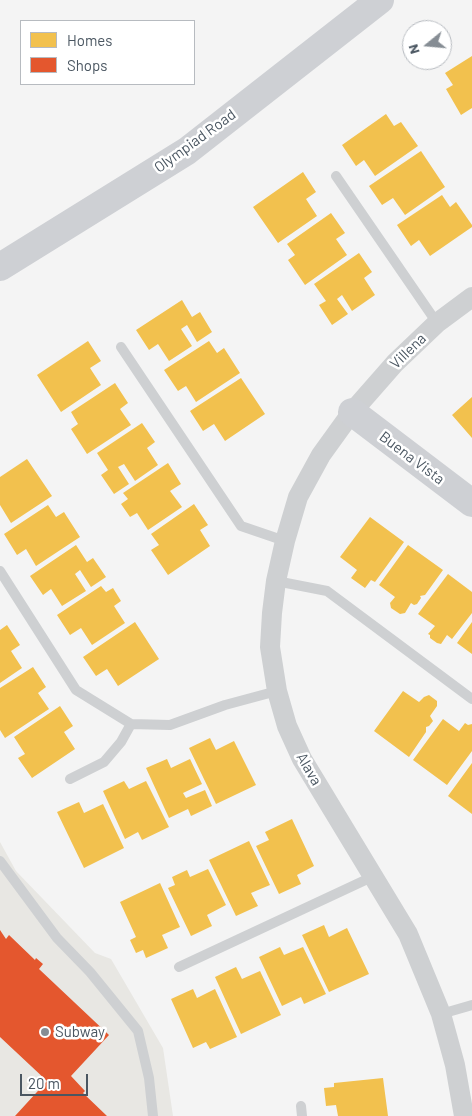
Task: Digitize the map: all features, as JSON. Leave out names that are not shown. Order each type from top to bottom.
[{"type":"main road","name":"Olympiad Road","points":[[0,267],[187,151],[380,0]]},
{"type":"main road","name":"Buena Vista","points":[[352,412],[472,503]]},
{"type":"street","name":"Villena","points":[[352,412],[395,363],[437,323],[472,297]]},
{"type":"street","name":"Alava","points":[[352,412],[321,455],[298,497],[276,581],[270,647],[277,691],[287,726],[302,759],[408,934],[441,1014],[464,1116]]},
{"type":"lane","points":[[336,176],[437,323]]},
{"type":"lane","points":[[121,347],[241,526],[285,541]]},
{"type":"lane","points":[[0,571],[76,690],[131,724],[170,725],[277,691]]},
{"type":"lane","points":[[276,581],[327,591],[472,699]]},
{"type":"lane","points":[[70,779],[104,762],[121,742],[131,724]]},
{"type":"lane","points":[[0,861],[57,938],[90,972],[138,1031],[149,1078],[153,1116]]},
{"type":"lane","points":[[179,967],[374,876]]},
{"type":"lane","points":[[441,1014],[472,1004]]},
{"type":"shaded area","points":[[0,842],[16,871],[95,953],[111,959],[163,1048],[173,1116],[0,1116]]},
{"type":"building: Homes","points":[[472,56],[472,108],[461,115],[446,89],[453,85],[445,73]]},
{"type":"building: Homes","points":[[386,114],[394,126],[401,122],[418,146],[375,176],[364,160],[356,166],[342,145]]},
{"type":"building: Homes","points":[[421,151],[445,187],[405,215],[393,198],[382,205],[369,186]]},
{"type":"building: Homes","points":[[303,172],[316,192],[306,199],[317,216],[278,243],[253,207]]},
{"type":"building: Homes","points":[[442,195],[450,207],[456,202],[472,227],[430,256],[419,240],[411,246],[397,225]]},
{"type":"building: Homes","points":[[331,213],[345,233],[336,239],[347,255],[305,285],[288,260],[295,255],[287,244]]},
{"type":"building: Homes","points":[[359,253],[372,272],[364,278],[375,295],[352,311],[342,295],[337,299],[348,314],[332,325],[319,305],[326,301],[314,284]]},
{"type":"building: Homes","points":[[182,300],[192,317],[200,312],[212,332],[197,342],[187,325],[181,329],[192,346],[169,361],[158,344],[149,350],[136,330]]},
{"type":"building: Homes","points":[[88,341],[101,361],[90,368],[101,385],[61,412],[37,375]]},
{"type":"building: Homes","points":[[209,341],[217,353],[224,348],[240,373],[196,402],[186,386],[178,391],[164,370]]},
{"type":"building: Homes","points":[[241,378],[265,414],[225,441],[214,424],[203,431],[190,411]]},
{"type":"building: Homes","points":[[115,383],[128,403],[120,409],[131,425],[87,454],[71,429],[78,424],[71,412]]},
{"type":"building: Homes","points":[[472,397],[472,438],[452,415]]},
{"type":"building: Homes","points":[[142,423],[155,442],[147,448],[158,465],[135,481],[124,464],[118,467],[129,484],[114,494],[101,475],[108,470],[97,453]]},
{"type":"building: Homes","points":[[27,459],[52,496],[11,523],[0,505],[0,477]]},
{"type":"building: Homes","points":[[168,463],[181,484],[170,491],[182,507],[148,530],[137,513],[130,517],[121,504],[128,499],[123,493]]},
{"type":"building: Homes","points":[[194,504],[208,525],[200,530],[210,546],[168,575],[151,550],[159,545],[151,534]]},
{"type":"building: Homes","points":[[48,505],[56,517],[64,512],[80,537],[36,566],[26,549],[17,555],[4,534]]},
{"type":"building: Homes","points":[[370,517],[404,542],[375,582],[371,580],[365,588],[351,578],[357,570],[340,557]]},
{"type":"building: Homes","points":[[76,545],[87,562],[93,558],[106,577],[91,587],[80,570],[75,574],[86,591],[62,606],[51,589],[43,595],[30,576]]},
{"type":"building: Homes","points":[[408,545],[443,570],[425,595],[420,596],[421,598],[417,604],[411,603],[405,613],[400,614],[391,608],[390,603],[395,597],[379,585]]},
{"type":"building: Homes","points":[[448,574],[472,592],[472,613],[452,639],[447,635],[441,644],[430,638],[428,634],[435,626],[418,614]]},
{"type":"building: Homes","points":[[101,586],[106,592],[113,588],[121,601],[114,606],[125,623],[92,645],[81,628],[70,635],[57,615]]},
{"type":"building: Homes","points":[[135,622],[159,659],[118,686],[107,669],[96,676],[83,657]]},
{"type":"building: Homes","points":[[472,622],[472,654],[457,643]]},
{"type":"building: Homes","points":[[7,625],[20,645],[11,651],[22,668],[0,683],[0,630]]},
{"type":"building: Homes","points":[[33,667],[46,687],[38,693],[49,709],[5,738],[0,730],[0,688]]},
{"type":"building: Homes","points":[[403,691],[419,702],[429,695],[437,701],[437,706],[430,716],[433,721],[426,727],[426,732],[409,757],[374,731]]},
{"type":"building: Homes","points":[[60,706],[73,726],[64,732],[75,749],[32,778],[18,758],[25,754],[14,737]]},
{"type":"building: Homes","points":[[443,719],[459,731],[465,723],[468,725],[472,724],[472,751],[447,785],[413,760]]},
{"type":"building: Homes","points":[[210,738],[216,750],[234,741],[256,785],[216,804],[189,748]]},
{"type":"building: Homes","points":[[167,759],[171,768],[190,759],[202,784],[183,793],[186,798],[205,790],[212,806],[191,816],[188,809],[169,818],[146,768]]},
{"type":"building: Homes","points":[[472,763],[472,814],[448,796]]},
{"type":"building: Homes","points":[[124,781],[129,789],[146,781],[169,827],[142,840],[138,832],[125,839],[103,791]]},
{"type":"building: Homes","points":[[79,802],[84,813],[103,804],[124,848],[84,868],[57,812]]},
{"type":"building: Homes","points":[[292,819],[314,866],[297,875],[301,884],[279,894],[256,846],[269,840],[265,832]]},
{"type":"building: Homes","points":[[249,841],[270,885],[251,893],[258,906],[236,916],[209,860]]},
{"type":"building: Homes","points":[[208,869],[226,905],[207,915],[212,926],[191,936],[168,888],[175,885],[172,877],[187,870],[190,877]]},
{"type":"building: Homes","points":[[160,883],[180,927],[162,935],[168,948],[146,958],[143,950],[136,953],[130,940],[136,937],[120,902]]},
{"type":"building: Homes","points":[[324,925],[329,937],[347,928],[369,974],[329,992],[302,935]]},
{"type":"building: Homes","points":[[280,947],[284,955],[303,947],[326,994],[304,1004],[301,997],[282,1006],[259,957]]},
{"type":"building: Homes","points":[[236,967],[242,979],[260,971],[281,1015],[241,1034],[215,977]]},
{"type":"building: Homes","points":[[193,989],[197,998],[215,989],[237,1037],[210,1049],[206,1042],[193,1048],[171,999]]},
{"type":"building: Homes","points":[[383,1078],[388,1116],[338,1116],[336,1105],[326,1106],[324,1088],[334,1087],[334,1083]]},
{"type":"building: Shops","points":[[0,930],[6,939],[9,935],[35,960],[36,958],[43,964],[39,969],[109,1035],[71,1076],[85,1091],[83,1093],[107,1116],[15,1116],[47,1081],[0,1037]]},
{"type":"place","name":"Subway","points":[[45,1032]]}]
